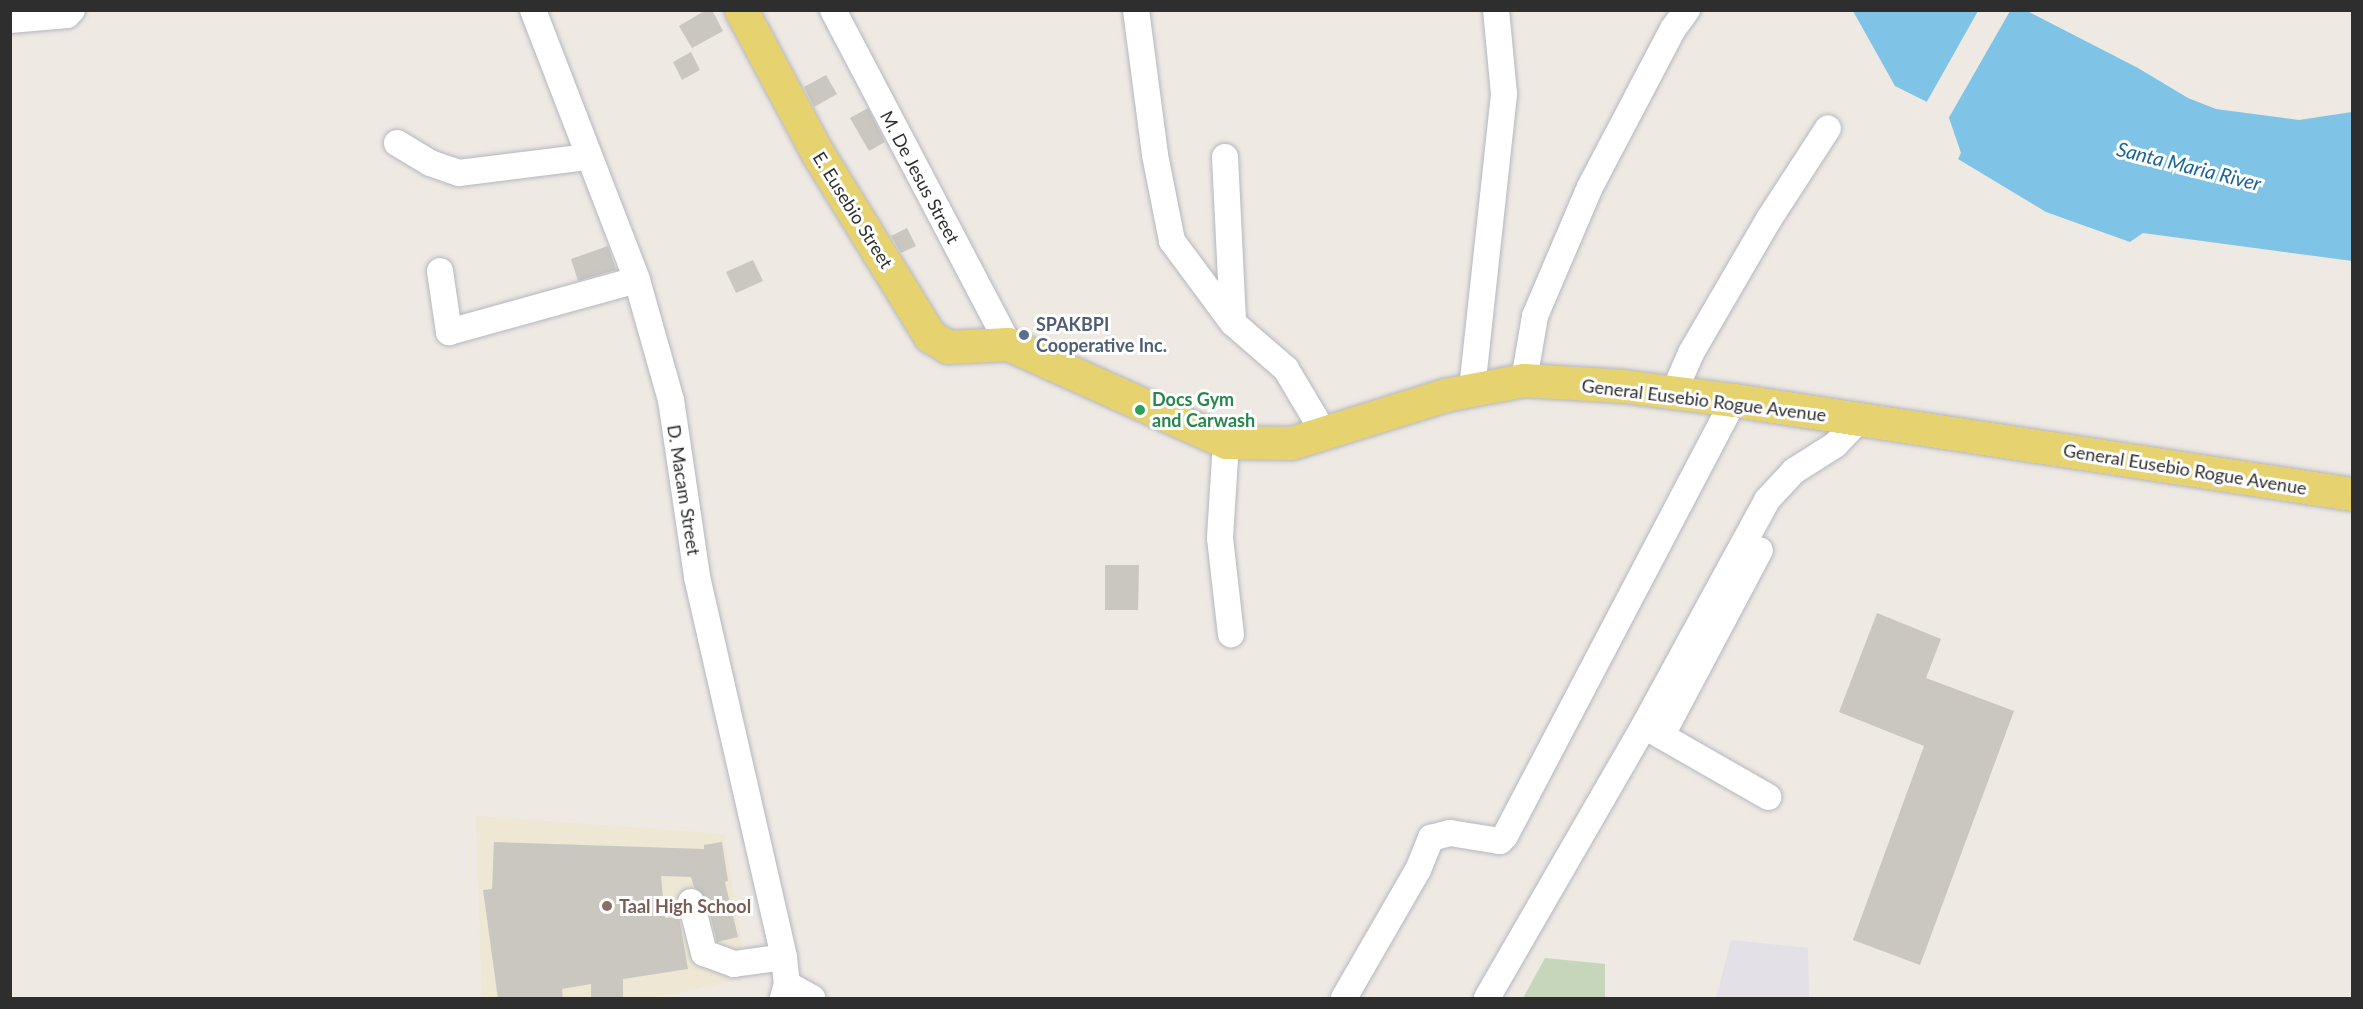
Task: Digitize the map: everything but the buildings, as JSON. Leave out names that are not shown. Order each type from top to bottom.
[{"type":"main road","name":"E. Eusebio Street","points":[[741,10],[818,154],[930,336],[948,347],[1008,344]]},
{"type":"main road","name":"General Eusebio Rogue Avenue","points":[[1008,344],[1226,442],[1291,443],[1472,389],[1524,380],[1674,392],[1734,400],[1858,420],[1976,434],[2352,494]]},
{"type":"street","points":[[10,20],[67,15],[72,10]]},
{"type":"street","name":"D. Macam Street","points":[[533,10],[637,280],[670,400],[698,577],[783,957],[785,992]]},
{"type":"street","points":[[1136,10],[1155,155],[1172,241],[1233,323],[1286,369],[1324,433]]},
{"type":"street","points":[[1472,389],[1504,94],[1496,10]]},
{"type":"street","points":[[1524,380],[1535,316],[1590,186],[1673,29],[1687,10]]},
{"type":"street","name":"M. De Jesus Street","points":[[841,13],[1008,344]]},
{"type":"street","points":[[1674,392],[1691,353],[1768,219],[1828,128]]},
{"type":"street","points":[[397,143],[430,163],[459,173],[588,157]]},
{"type":"street","points":[[1225,157],[1233,323]]},
{"type":"street","points":[[440,271],[449,332],[637,280]]},
{"type":"street","points":[[1344,999],[1418,870],[1431,838],[1450,833],[1500,841],[1505,836],[1734,400]]},
{"type":"street","points":[[1487,999],[1653,731],[1767,500],[1794,471],[1834,445],[1858,420]]},
{"type":"street","points":[[1226,442],[1220,538],[1231,634]]},
{"type":"street","points":[[1653,731],[1768,797]]},
{"type":"street","points":[[691,902],[704,953],[734,964],[783,957]]},
{"type":"street","points":[[785,992],[812,999]]},
{"type":"shaded area","name":"Taal High School","points":[[476,816],[724,834],[747,978],[655,998],[482,998]]},
{"type":"shaded area","points":[[1731,940],[1808,948],[1809,998],[1716,998]]},
{"type":"green space","points":[[1545,958],[1605,964],[1605,998],[1523,998]]},
{"type":"water","name":"Santa Maria River","points":[[1853,11],[2027,11],[2138,68],[2188,98],[2216,109],[2299,120],[2352,112],[2352,261],[2143,233],[2130,242],[2046,212],[1958,159],[1961,153],[1947,112],[1895,86]]},
{"type":"pier","points":[[1978,11],[2010,11],[1947,121],[1945,115],[1925,105]]},
{"type":"place","name":"SPAKBPI Cooperative Inc.","points":[[1024,335]]},
{"type":"place","name":"Docs Gym and Carwash","points":[[1140,410]]},
{"type":"place","name":"Taal High School","points":[[607,906]]}]
